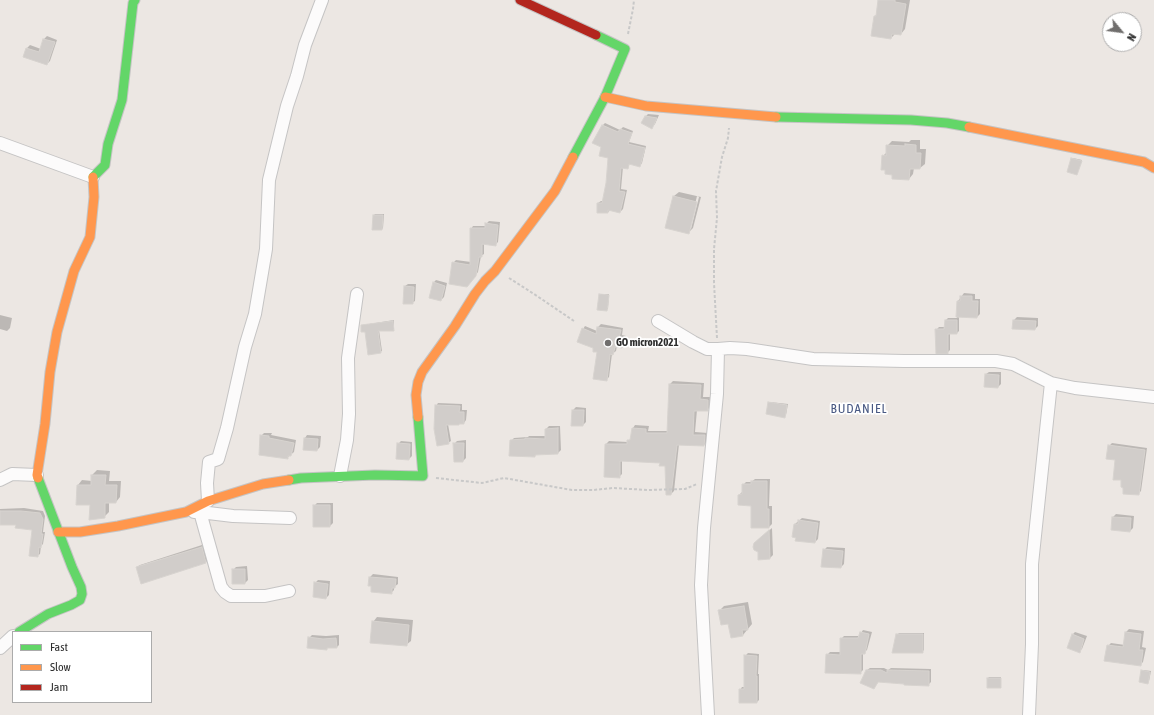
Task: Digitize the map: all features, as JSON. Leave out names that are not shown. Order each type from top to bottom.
[{"type":"street","points":[[21,631],[48,614],[80,600],[82,594],[81,587],[58,532],[37,475],[45,424],[50,372],[57,332],[74,271],[90,237],[94,197],[93,177],[105,164],[108,144],[122,100],[133,3],[135,0]]},
{"type":"street","points":[[208,501],[207,483],[209,462],[218,459],[227,428],[245,347],[256,314],[266,249],[269,180],[287,106],[305,45],[322,0]]},
{"type":"street","points":[[186,512],[208,501],[263,484],[302,478],[375,474],[423,476],[416,395],[418,382],[422,372],[475,294],[495,271],[555,191],[605,97],[625,49],[520,0]]},
{"type":"street","points":[[605,97],[646,106],[734,114],[804,119],[865,118],[948,123],[1144,162],[1154,168]]},
{"type":"street","points":[[0,143],[93,177]]},
{"type":"street","points":[[340,476],[347,440],[349,414],[348,358],[357,294]]},
{"type":"street","points":[[658,321],[707,349],[747,349],[813,359],[996,361],[1013,364],[1051,383],[1075,388],[1154,397]]},
{"type":"street","points":[[708,715],[701,585],[702,555],[717,394],[718,349]]},
{"type":"street","points":[[1029,715],[1032,644],[1032,564],[1051,383]]},
{"type":"street","points":[[0,480],[12,474],[37,475]]},
{"type":"street","points":[[58,532],[80,532],[186,512],[233,516],[290,518]]},
{"type":"street","points":[[200,512],[221,587],[225,592],[231,596],[265,596],[289,590]]},
{"type":"street","points":[[0,648],[12,637]]},
{"type":"path","points":[[625,49],[634,9],[634,0]]},
{"type":"path","points":[[718,349],[714,283],[714,249],[717,218],[716,191],[722,157],[728,138],[729,126],[734,114]]},
{"type":"path","points":[[495,271],[534,294],[574,321]]},
{"type":"path","points":[[423,476],[482,483],[504,478],[572,490],[613,488],[648,490],[685,489],[709,480]]},
{"type":"building","points":[[878,0],[895,0],[895,2],[906,4],[901,35],[892,34],[891,39],[871,36]]},
{"type":"building","points":[[43,39],[55,42],[47,65],[23,57],[26,48],[39,52]]},
{"type":"building","points":[[645,116],[657,118],[652,129],[641,123]]},
{"type":"building","points":[[602,125],[618,132],[620,129],[632,133],[628,144],[645,148],[640,167],[629,164],[628,169],[621,168],[619,191],[625,192],[620,213],[608,210],[608,213],[597,213],[597,203],[602,203],[606,183],[608,158],[599,156],[601,147],[592,143]]},
{"type":"building","points":[[905,144],[916,145],[916,153],[921,153],[920,169],[910,169],[909,180],[892,179],[892,175],[885,174],[885,170],[881,170],[882,155],[886,156],[886,145],[905,146]]},
{"type":"building","points":[[1071,158],[1082,161],[1077,175],[1067,172]]},
{"type":"building","points":[[673,196],[697,202],[689,234],[665,228]]},
{"type":"building","points":[[373,215],[383,215],[382,230],[372,230]]},
{"type":"building","points":[[485,223],[498,225],[496,246],[482,244],[482,257],[479,257],[476,276],[467,287],[449,284],[452,262],[470,265],[470,228],[485,228]]},
{"type":"building","points":[[433,282],[445,286],[441,301],[429,298]]},
{"type":"building","points":[[404,286],[414,287],[413,304],[403,304]]},
{"type":"building","points":[[599,294],[609,295],[607,311],[597,310]]},
{"type":"building","points":[[960,296],[972,296],[972,301],[978,301],[977,318],[956,317],[957,301],[960,301]]},
{"type":"building","points":[[945,320],[957,320],[957,334],[948,334],[948,354],[936,354],[935,329],[944,329]]},
{"type":"building","points":[[1013,320],[1036,321],[1035,330],[1012,329]]},
{"type":"building","points":[[393,321],[394,331],[378,331],[381,353],[368,355],[365,332],[361,332],[361,325]]},
{"type":"building","points":[[597,327],[621,330],[619,338],[624,339],[622,348],[615,347],[613,355],[610,354],[607,381],[593,379],[597,352],[593,352],[593,348],[577,342],[582,328],[596,334]]},
{"type":"building","points":[[985,374],[999,375],[998,388],[984,387]]},
{"type":"building","points":[[669,384],[701,385],[700,399],[708,400],[708,411],[694,411],[693,435],[705,435],[704,446],[677,445],[671,495],[666,495],[665,466],[659,466],[660,463],[620,461],[620,478],[604,477],[605,444],[627,444],[627,440],[630,440],[632,428],[646,429],[646,433],[667,433]]},
{"type":"building","points":[[768,402],[787,405],[785,418],[766,414]]},
{"type":"building","points":[[435,405],[460,406],[459,412],[464,412],[464,424],[446,425],[449,444],[437,446],[434,429]]},
{"type":"building","points":[[572,410],[584,410],[583,426],[571,426]]},
{"type":"building","points":[[558,428],[558,454],[535,455],[535,457],[509,456],[510,440],[525,438],[545,439],[545,429]]},
{"type":"building","points":[[260,435],[294,443],[291,456],[288,456],[288,459],[259,455]]},
{"type":"building","points":[[304,438],[318,439],[317,451],[303,450]]},
{"type":"building","points":[[397,443],[410,444],[409,460],[396,459]]},
{"type":"building","points":[[453,443],[464,443],[463,462],[454,462]]},
{"type":"building","points":[[1108,445],[1145,450],[1139,495],[1123,494],[1121,480],[1113,480],[1115,460],[1106,459]]},
{"type":"building","points":[[91,475],[106,475],[105,485],[117,485],[116,503],[105,503],[105,518],[89,520],[90,505],[76,505],[77,485],[91,485]]},
{"type":"building","points":[[751,481],[767,481],[769,528],[751,528],[751,506],[738,505],[738,495],[742,494],[742,484],[751,484]]},
{"type":"building","points":[[313,505],[330,505],[330,527],[313,527]]},
{"type":"building","points":[[0,511],[40,513],[43,519],[41,534],[43,534],[38,557],[29,556],[32,530],[15,528],[16,525],[0,525]]},
{"type":"building","points":[[1112,517],[1131,518],[1130,532],[1111,530]]},
{"type":"building","points":[[798,520],[818,523],[815,543],[795,541],[796,538],[792,537],[794,524],[798,524]]},
{"type":"building","points":[[769,530],[770,559],[758,560],[758,552],[754,550],[753,547],[754,543]]},
{"type":"building","points":[[202,547],[206,563],[141,584],[136,567]]},
{"type":"building","points":[[823,549],[843,551],[841,568],[821,567]]},
{"type":"building","points":[[232,569],[245,569],[245,584],[232,584]]},
{"type":"building","points":[[369,577],[396,579],[395,588],[392,588],[392,594],[371,592],[371,586],[368,586]]},
{"type":"building","points":[[314,582],[328,584],[326,599],[313,597]]},
{"type":"building","points":[[744,606],[748,630],[742,630],[743,636],[731,638],[728,624],[721,625],[718,610]]},
{"type":"building","points":[[372,621],[409,625],[407,646],[370,643]]},
{"type":"building","points":[[860,632],[869,634],[865,654],[861,654],[861,674],[825,673],[826,654],[840,655],[840,638],[858,638]]},
{"type":"building","points":[[1125,632],[1141,634],[1139,650],[1143,650],[1141,666],[1104,661],[1107,645],[1123,647]]},
{"type":"building","points":[[896,634],[923,634],[923,653],[892,653]]},
{"type":"building","points":[[1072,634],[1084,639],[1080,653],[1067,648]]},
{"type":"building","points":[[308,637],[323,639],[336,638],[337,648],[327,648],[327,650],[307,648]]},
{"type":"building","points":[[744,655],[757,656],[757,703],[739,703],[739,689],[744,689]]},
{"type":"building","points":[[866,670],[881,670],[887,673],[887,670],[929,671],[929,686],[878,682],[874,689],[860,683]]},
{"type":"building","points":[[1141,670],[1150,672],[1148,684],[1139,682]]},
{"type":"building","points":[[987,678],[1001,678],[1001,688],[987,688]]},
{"type":"traffic: fast","points":[[93,177],[105,165],[108,144],[122,100],[133,3],[135,0]]},
{"type":"traffic: fast","points":[[573,157],[605,97],[625,49],[596,35]]},
{"type":"traffic: fast","points":[[776,117],[911,120],[947,123],[969,127]]},
{"type":"traffic: fast","points":[[289,480],[301,478],[375,475],[423,476],[418,417]]},
{"type":"traffic: fast","points":[[21,631],[48,614],[80,600],[82,594],[81,587],[38,478]]},
{"type":"traffic: slow","points":[[605,97],[646,106],[776,117]]},
{"type":"traffic: slow","points":[[969,127],[1144,162],[1154,168]]},
{"type":"traffic: slow","points":[[418,417],[416,395],[418,382],[422,372],[455,326],[475,294],[495,271],[555,191],[573,157]]},
{"type":"traffic: slow","points":[[38,478],[37,475],[45,424],[50,372],[57,332],[74,271],[90,237],[94,197],[93,177]]},
{"type":"traffic: slow","points":[[58,532],[80,532],[186,512],[208,501],[263,484],[289,480]]},
{"type":"traffic: jam","points":[[520,0],[596,35]]},
{"type":"place","name":"GO micron2021","points":[[608,343]]},
{"type":"district","name":"BUDANIEL","points":[[859,409]]}]
